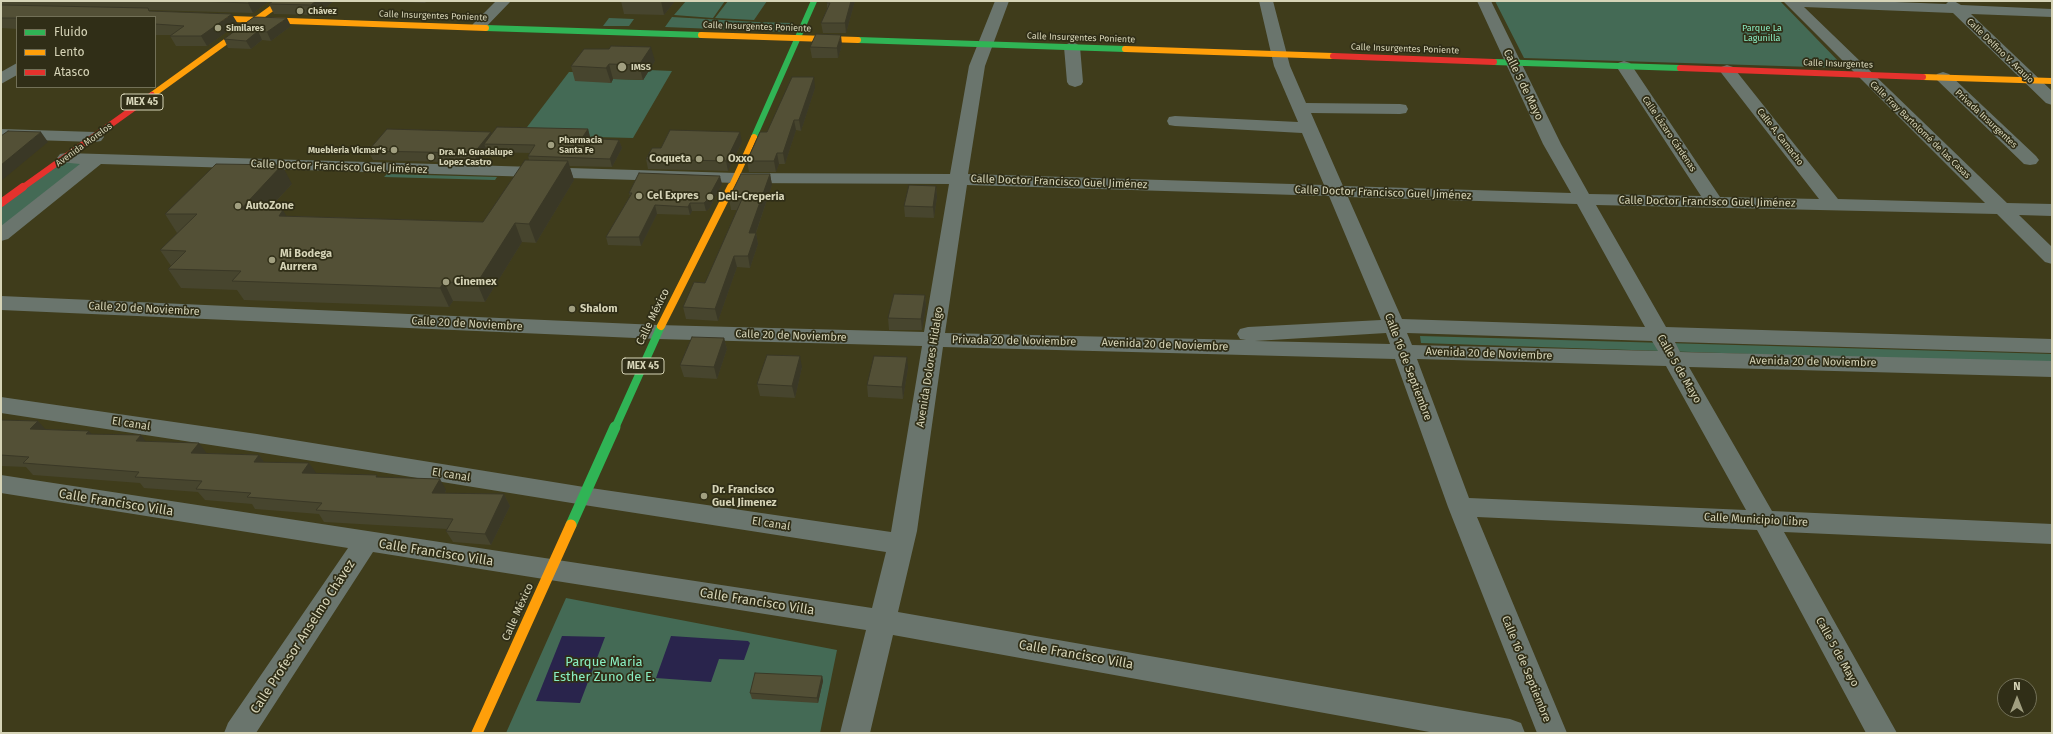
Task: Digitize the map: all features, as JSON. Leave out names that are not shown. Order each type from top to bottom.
[{"type":"street","name":"Avenida Morelos","points":[[1,203],[66,158],[282,1]]},
{"type":"street","points":[[478,28],[504,1]]},
{"type":"street","name":"Calle México","points":[[477,733],[658,332],[736,178],[814,1]]},
{"type":"street","name":"Avenida Dolores Hidalgo","points":[[855,733],[901,544],[973,85],[977,66],[1002,1]]},
{"type":"street","name":"Calle 16 de Septiembre","points":[[1266,1],[1278,54],[1394,326],[1460,507],[1552,733]]},
{"type":"street","name":"Calle 5 de Mayo","points":[[1484,1],[1552,144],[1765,521],[1882,733]]},
{"type":"street","points":[[1790,2],[1953,5],[2052,12]]},
{"type":"street","name":"Calle Fray Bartolomé de las Casas","points":[[1790,2],[2052,258]]},
{"type":"street","name":"Calle Delfino V. Araujo","points":[[1953,5],[2052,100]]},
{"type":"street","name":"Calle Insurgentes Poniente","points":[[197,17],[478,28],[1624,66]]},
{"type":"street","points":[[1072,48],[1075,82]]},
{"type":"street","name":"Calle Insurgentes","points":[[1624,66],[2052,81]]},
{"type":"street","name":"Calle Lázaro Cárdenas","points":[[1624,66],[1714,202]]},
{"type":"street","points":[[1,79],[16,69]]},
{"type":"street","name":"Calle A. Camacho","points":[[1727,70],[1833,205]]},
{"type":"street","name":"Privada Insurgentes","points":[[1943,78],[2030,160]]},
{"type":"street","points":[[1175,121],[1304,118],[1400,109]]},
{"type":"street","points":[[1,134],[95,137]]},
{"type":"street","name":"Calle Doctor Francisco Guel Jiménez","points":[[66,158],[736,178],[959,179],[1583,199],[2052,210]]},
{"type":"street","name":"Avenida Morelos","points":[[1,235],[96,159]]},
{"type":"street","name":"Calle 20 de Noviembre","points":[[1,303],[658,332],[934,339]]},
{"type":"street","name":"Avenida 20 de Noviembre","points":[[1093,343],[1394,326],[2052,346]]},
{"type":"street","name":"Privada 20 de Noviembre","points":[[934,339],[1093,343]]},
{"type":"street","points":[[1900,342],[1920,365]]},
{"type":"street","name":"Avenida 20 de Noviembre","points":[[1093,343],[2052,369]]},
{"type":"street","name":"El canal","points":[[1,404],[584,496],[901,544]]},
{"type":"street","name":"Calle Francisco Villa","points":[[1,484],[550,571],[882,621],[1510,733]]},
{"type":"street","name":"Calle Municipio Libre","points":[[1460,507],[2052,534]]},
{"type":"street","name":"Calle Profesor Anselmo Chávez","points":[[239,733],[366,542]]},
{"type":"green space","points":[[686,1],[725,1],[713,18],[674,15]]},
{"type":"green space","points":[[728,1],[767,1],[754,20],[715,18]]},
{"type":"green space","name":"Parque La Lagunilla","points":[[1495,1],[1780,1],[1845,68],[1524,58]]},
{"type":"green space","points":[[672,17],[792,23],[788,32],[665,27]]},
{"type":"green space","points":[[609,18],[634,19],[629,26],[603,26]]},
{"type":"green space","points":[[649,70],[672,71],[633,138],[521,135],[569,72],[582,72],[611,83],[613,79],[643,80]]},
{"type":"green space","points":[[66,158],[104,160],[1,238],[1,205]]},
{"type":"green space","points":[[387,174],[497,177],[495,180],[384,177]]},
{"type":"green space","points":[[1420,336],[2052,354],[2052,364],[1421,343]]},
{"type":"green space","name":"Parque Maria Esther Zuno de E.","points":[[566,598],[837,650],[820,733],[506,733]]},
{"type":"shaded area","points":[[562,636],[605,637],[580,703],[536,701]]},
{"type":"shaded area","points":[[671,636],[748,641],[750,643],[744,660],[719,659],[711,682],[656,678]]},
{"type":"building","points":[[194,1],[251,1],[248,3]]},
{"type":"building","points":[[273,1],[316,1],[311,5],[269,4]]},
{"type":"building","points":[[827,1],[851,1],[845,23],[821,23],[830,3],[827,3]]},
{"type":"building","points":[[1,5],[148,8],[149,11],[232,14],[201,36],[170,36],[184,26],[156,24],[156,16],[16,16],[16,18],[1,18]]},
{"type":"building","points":[[254,17],[287,18],[267,32],[258,31],[246,41],[224,39]]},
{"type":"building","points":[[816,34],[841,35],[837,48],[810,47]]},
{"type":"building","points":[[611,46],[651,47],[639,65],[609,64],[606,68],[571,66],[584,49],[609,49]]},
{"type":"building","points":[[792,77],[814,77],[799,120],[794,120],[783,153],[777,153],[774,161],[747,161],[760,132],[767,132]]},
{"type":"building","points":[[497,127],[588,129],[582,138],[619,140],[610,159],[528,156],[535,145],[484,144]]},
{"type":"building","points":[[387,129],[491,132],[474,153],[368,151]]},
{"type":"building","points":[[670,130],[740,132],[726,161],[646,159],[652,148],[661,148]]},
{"type":"building","points":[[8,131],[41,132],[1,165],[1,136]]},
{"type":"building","points":[[525,160],[568,161],[529,224],[515,223],[477,283],[444,282],[440,288],[232,281],[241,271],[168,269],[186,251],[160,250],[197,214],[165,214],[216,164],[282,165],[241,209],[283,210],[279,216],[483,222]]},
{"type":"building","points":[[639,173],[720,176],[704,203],[690,203],[688,207],[655,205],[639,237],[606,237],[632,193],[629,193]]},
{"type":"building","points":[[741,174],[770,174],[749,233],[756,233],[748,256],[734,256],[715,309],[683,307],[694,282],[705,283],[742,199],[729,198]]},
{"type":"building","points":[[909,185],[936,186],[933,207],[904,206]]},
{"type":"building","points":[[894,294],[925,295],[921,319],[888,318]]},
{"type":"building","points":[[692,337],[724,338],[714,367],[680,365]]},
{"type":"building","points":[[767,355],[800,356],[792,386],[757,384]]},
{"type":"building","points":[[874,356],[907,357],[902,387],[867,385]]},
{"type":"building","points":[[1,420],[38,421],[30,429],[89,431],[86,434],[141,435],[136,441],[199,443],[191,453],[259,455],[254,462],[309,463],[302,473],[377,475],[376,477],[440,479],[432,493],[504,494],[485,534],[446,531],[453,519],[316,510],[322,503],[247,497],[251,493],[196,489],[202,481],[135,477],[139,472],[23,463],[29,457],[1,455]]},
{"type":"building","points":[[755,673],[822,676],[817,698],[750,693]]},
{"type":"traffic: fast","points":[[754,137],[814,1]]},
{"type":"traffic: fast","points":[[486,28],[701,35]]},
{"type":"traffic: fast","points":[[858,40],[1125,49]]},
{"type":"traffic: fast","points":[[1494,62],[1680,68]]},
{"type":"traffic: fast","points":[[571,525],[661,326]]},
{"type":"traffic: slow","points":[[152,95],[282,1]]},
{"type":"traffic: slow","points":[[204,18],[486,28]]},
{"type":"traffic: slow","points":[[701,35],[858,40]]},
{"type":"traffic: slow","points":[[1125,49],[1333,56]]},
{"type":"traffic: slow","points":[[1923,77],[2052,81]]},
{"type":"traffic: slow","points":[[661,326],[736,178],[754,137]]},
{"type":"traffic: slow","points":[[477,733],[571,525]]},
{"type":"traffic: jam","points":[[1333,56],[1494,62]]},
{"type":"traffic: jam","points":[[1680,68],[1923,77]]},
{"type":"traffic: jam","points":[[1,203],[152,95]]},
{"type":"place","name":"Chávez","points":[[300,11]]},
{"type":"place","name":"Similares","points":[[218,28]]},
{"type":"place","name":"IMSS","points":[[622,67]]},
{"type":"place","name":"Pharmacia Santa Fe","points":[[551,145]]},
{"type":"place","name":"Muebleria Vicmar's","points":[[394,150]]},
{"type":"place","name":"Dra. M. Guadalupe Lopez Castro","points":[[431,157]]},
{"type":"place","name":"Coqueta","points":[[699,159]]},
{"type":"place","name":"Oxxo","points":[[720,159]]},
{"type":"place","name":"Cel Expres","points":[[639,196]]},
{"type":"place","name":"Deli-Creperia","points":[[710,197]]},
{"type":"place","name":"AutoZone","points":[[238,206]]},
{"type":"place","name":"Mi Bodega Aurrera","points":[[272,260]]},
{"type":"place","name":"Cinemex","points":[[446,282]]},
{"type":"place","name":"Shalom","points":[[572,309]]},
{"type":"place","name":"Dr. Francisco Guel Jimenez","points":[[704,496]]}]
